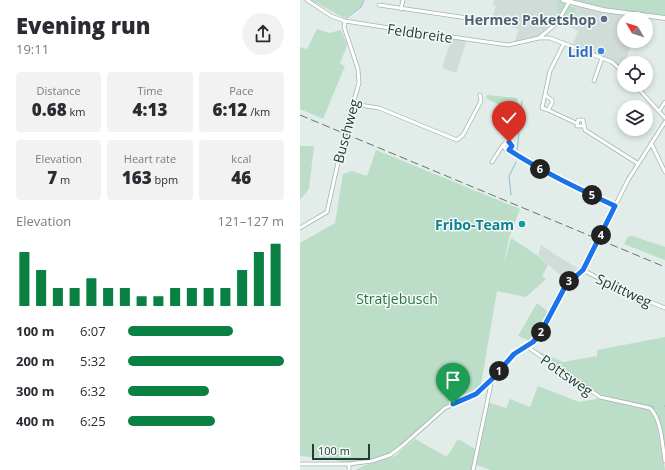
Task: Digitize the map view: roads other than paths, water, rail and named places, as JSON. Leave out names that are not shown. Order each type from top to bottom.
[{"type":"street","name":"Feldbreite","points":[[307,0],[324,13],[345,21],[501,44],[516,44],[539,38],[550,38],[612,62],[617,67]]},
{"type":"street","points":[[401,9],[403,0]]},
{"type":"street","points":[[563,0],[603,10],[665,18]]},
{"type":"street","name":"Feldbreite","points":[[539,38],[557,23],[569,2]]},
{"type":"street","points":[[379,5],[474,19]]},
{"type":"street","name":"Buschweg","points":[[300,228],[327,212],[345,131],[359,83],[358,70],[344,27],[345,21]]},
{"type":"street","points":[[564,43],[550,71],[542,108],[576,123],[578,126],[583,126],[593,135],[637,163]]},
{"type":"street","points":[[594,81],[602,58]]},
{"type":"street","points":[[641,92],[665,118]]},
{"type":"street","points":[[545,95],[552,103],[548,110]]},
{"type":"street","points":[[353,104],[379,108],[457,140],[463,135],[481,101],[480,96]]},
{"type":"street","points":[[659,111],[665,102]]},
{"type":"street","points":[[576,123],[578,120],[582,119],[584,122],[583,126]]},
{"type":"street","points":[[300,464],[349,464],[372,461],[390,454],[401,447],[445,408],[476,394],[492,379],[514,354],[526,346],[542,331],[566,285],[583,270],[637,163],[665,122]]},
{"type":"street","points":[[492,162],[505,144],[509,142],[512,145],[512,149],[509,150]]},
{"type":"street","points":[[650,143],[665,172]]},
{"type":"street","points":[[505,144],[504,148],[561,181],[615,206]]},
{"type":"street","name":"Splittweg","points":[[583,270],[617,288],[665,308]]},
{"type":"street","name":"Pottsweg","points":[[526,346],[600,397],[650,408],[655,412],[665,461]]},
{"type":"street","points":[[473,470],[492,379]]},
{"type":"street","points":[[349,464],[349,470]]},
{"type":"waterway","points":[[345,19],[361,7],[364,0]]},
{"type":"waterway","points":[[517,152],[522,101]]},
{"type":"waterway","points":[[511,195],[509,176],[516,162]]},
{"type":"waterway","points":[[612,398],[654,407]]},
{"type":"railway","points":[[300,115],[665,267]]},
{"type":"place","name":"Hermes Paketshop","points":[[604,19]]},
{"type":"place","name":"Lidl","points":[[601,51]]},
{"type":"place","name":"Fribo-Team","points":[[522,224]]},
{"type":"park label","name":"Stratjebusch","points":[[397,298]]}]
